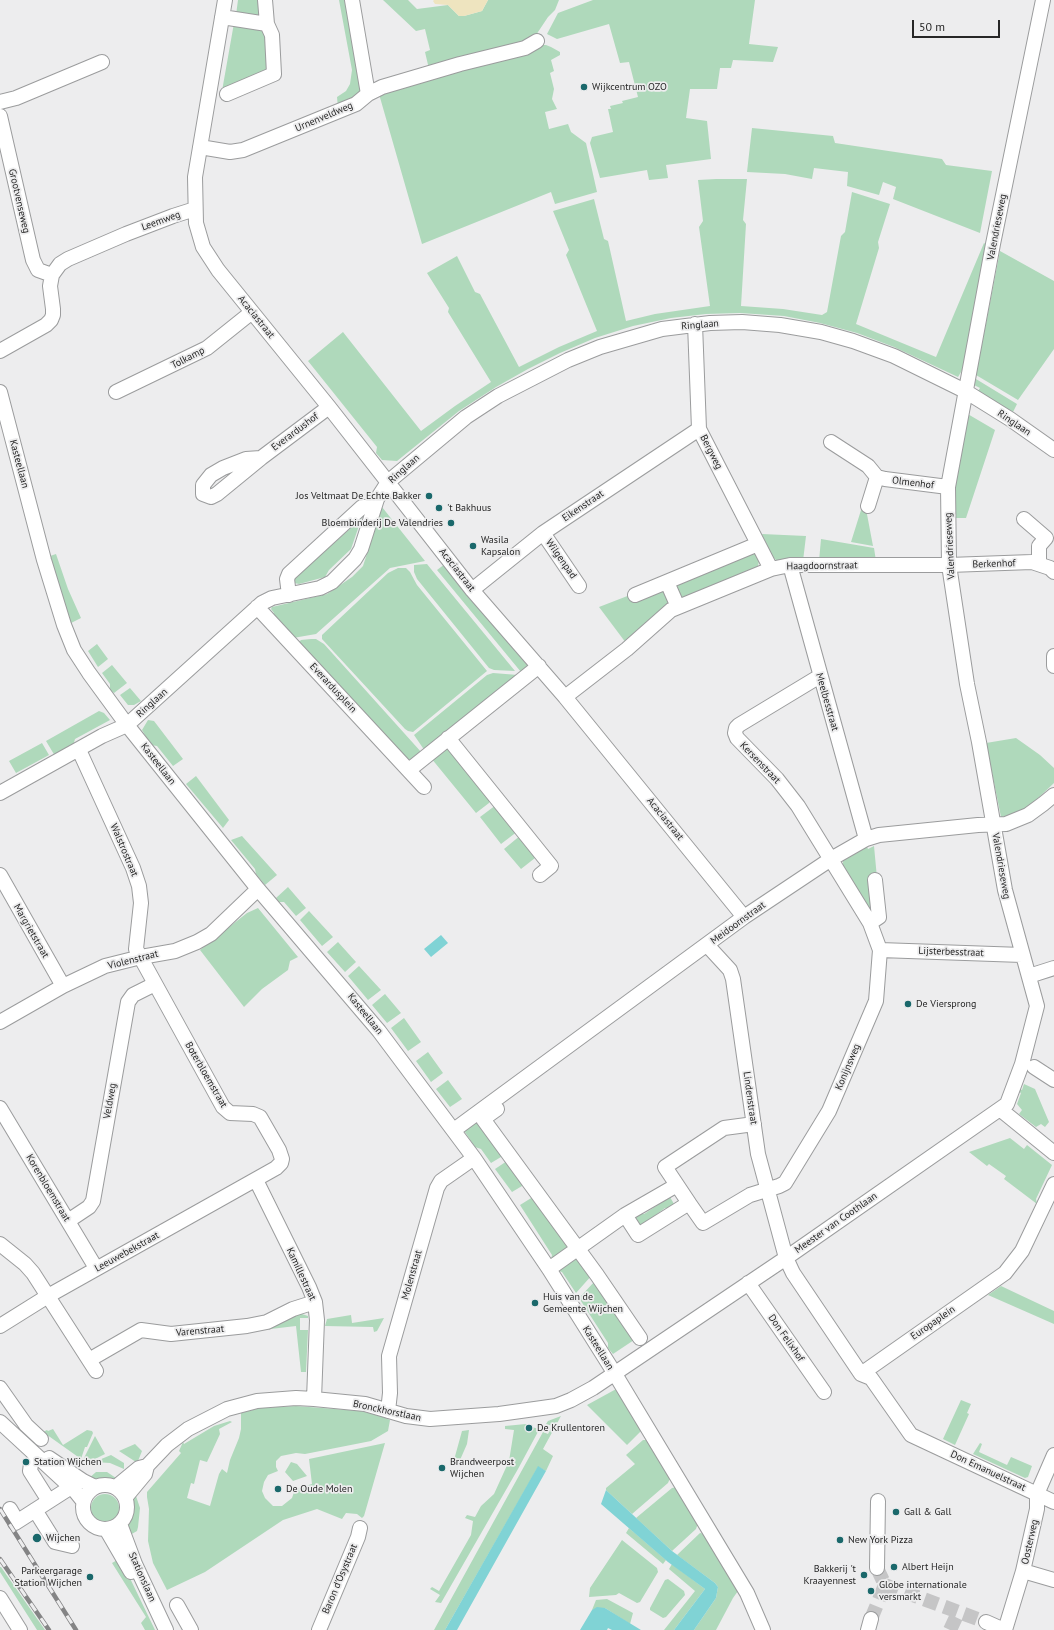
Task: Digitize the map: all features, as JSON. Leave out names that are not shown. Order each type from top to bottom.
[{"type":"street","points":[[195,209],[195,177],[225,0]]},
{"type":"street","points":[[227,94],[274,74],[272,35],[267,24],[265,0]]},
{"type":"street","points":[[352,0],[368,94]]},
{"type":"street","name":"Valendrieseweg","points":[[1001,1110],[1007,1104],[1022,1064],[1037,1006],[1005,890],[967,684],[950,566],[948,487],[965,391],[1043,0]]},
{"type":"street","points":[[222,17],[267,24]]},
{"type":"street","name":"Urnenveldweg","points":[[200,147],[230,152],[243,150],[356,104],[368,94],[382,87],[460,64],[526,48],[537,42]]},
{"type":"street","points":[[0,102],[16,98],[102,62]]},
{"type":"street","name":"Grootvenseweg","points":[[0,116],[33,260],[38,270],[52,275]]},
{"type":"street","name":"Leemweg","points":[[52,275],[60,264],[68,259],[172,216],[195,209]]},
{"type":"street","name":"Acaciastraat","points":[[195,209],[196,223],[203,247],[218,270],[329,407],[472,590],[565,697],[744,917]]},
{"type":"street","points":[[0,351],[46,325],[51,320],[53,316],[50,286],[52,275]]},
{"type":"street","name":"Tolkamp","points":[[116,392],[207,348],[252,312]]},
{"type":"street","name":"Ringlaan","points":[[0,793],[102,736],[127,725],[266,600],[327,585],[351,565],[361,549],[374,506],[388,482],[466,417],[527,380],[568,360],[600,347],[662,329],[695,324],[742,322],[772,324],[821,332],[853,341],[894,356],[965,391],[1010,419],[1054,450]]},
{"type":"street","name":"Bergweg","points":[[695,324],[699,429],[771,569]]},
{"type":"street","name":"Kasteellaan","points":[[0,392],[3,413],[44,560],[64,625],[74,650],[88,673],[127,725],[258,890],[358,1004],[474,1158],[549,1269],[614,1374],[747,1593],[763,1630]]},
{"type":"street","name":"Everardushof","points":[[261,458],[329,407]]},
{"type":"street","name":"Eikenstraat","points":[[472,590],[543,533],[699,429]]},
{"type":"street","points":[[831,442],[868,466],[877,476],[868,506]]},
{"type":"street","name":"Olmenhof","points":[[877,476],[886,479],[948,487]]},
{"type":"street","points":[[289,594],[287,580],[289,574],[362,507],[374,506]]},
{"type":"street","points":[[1024,519],[1046,538],[1039,546],[1039,564]]},
{"type":"street","name":"Wilgenpad","points":[[543,533],[579,586]]},
{"type":"street","points":[[635,595],[758,544]]},
{"type":"street","name":"Berkenhof","points":[[950,566],[1032,562],[1050,568],[1054,572]]},
{"type":"street","name":"Haagdoornstraat","points":[[565,697],[672,610],[771,569],[790,565],[950,566]]},
{"type":"street","name":"Meelbesstraat","points":[[790,565],[866,839]]},
{"type":"street","points":[[667,582],[678,607]]},
{"type":"street","name":"Everardusplein","points":[[257,607],[424,787]]},
{"type":"street","points":[[1054,656],[1054,666]]},
{"type":"street","points":[[409,770],[539,666]]},
{"type":"street","name":"Kersenstraat","points":[[820,676],[739,725],[736,728],[735,733],[736,738],[777,780],[798,806],[831,859]]},
{"type":"street","points":[[448,738],[551,866],[540,875]]},
{"type":"street","name":"Walstrostraat","points":[[79,750],[133,868],[141,903],[136,949],[141,956]]},
{"type":"street","name":"Meidoornstraat","points":[[454,1130],[744,917],[831,859],[866,839],[879,835],[978,825],[1006,824],[1028,815],[1054,795]]},
{"type":"street","name":"Konijnsweg","points":[[689,1203],[703,1223],[745,1197],[784,1183],[829,1111],[876,1001],[880,950],[870,923],[831,859]]},
{"type":"street","name":"Margrietstraat","points":[[0,875],[63,986]]},
{"type":"street","points":[[870,923],[879,917],[875,880]]},
{"type":"street","name":"Violenstraat","points":[[0,1022],[63,986],[105,966],[141,956],[182,949],[204,938],[211,934],[258,890]]},
{"type":"street","name":"Lindenstraat","points":[[707,945],[730,970],[734,979],[758,1154],[786,1258]]},
{"type":"street","name":"Lijsterbesstraat","points":[[880,950],[1022,954]]},
{"type":"street","name":"Boterbloemstraat","points":[[141,956],[223,1107],[230,1113],[250,1113],[260,1117],[279,1150],[282,1159],[279,1166],[256,1180]]},
{"type":"street","points":[[1029,976],[1054,968]]},
{"type":"street","name":"Veldweg","points":[[68,1221],[89,1207],[93,1201],[128,1002],[133,995],[155,984]]},
{"type":"street","points":[[1034,1068],[1054,1080]]},
{"type":"street","name":"Korenbloemstraat","points":[[0,1108],[96,1268]]},
{"type":"street","points":[[497,1109],[483,1119],[640,1338]]},
{"type":"street","points":[[1001,1110],[1054,1153]]},
{"type":"street","name":"Meester van Coothlaan","points":[[614,1374],[1001,1110]]},
{"type":"street","points":[[625,1215],[638,1235],[689,1203],[665,1167],[724,1128],[754,1124]]},
{"type":"street","name":"Molenstraat","points":[[388,1411],[390,1393],[389,1362],[437,1188],[441,1181],[474,1158]]},
{"type":"street","name":"Leeuwebekstraat","points":[[0,1326],[96,1268],[256,1180]]},
{"type":"street","name":"Kamillestraat","points":[[256,1180],[315,1302],[317,1320],[314,1399]]},
{"type":"street","name":"Europaplein","points":[[861,1374],[1006,1274],[1022,1252],[1054,1184]]},
{"type":"street","points":[[549,1269],[625,1215],[677,1185]]},
{"type":"street","name":"Varenstraat","points":[[0,1244],[25,1264],[33,1273],[92,1366],[141,1330],[171,1334],[247,1326],[266,1322],[293,1309],[315,1302]]},
{"type":"street","points":[[786,1258],[798,1282],[861,1374]]},
{"type":"street","name":"Don Felixhof","points":[[748,1283],[824,1392]]},
{"type":"street","name":"Bronckhorstlaan","points":[[116,1487],[139,1468],[147,1466],[183,1432],[227,1409],[243,1404],[271,1399],[314,1399],[365,1404],[413,1418],[430,1419],[499,1414],[563,1404],[578,1397],[614,1374]]},
{"type":"street","name":"Don Emanuelstraat","points":[[861,1374],[871,1378],[911,1435],[1054,1502]]},
{"type":"street","points":[[0,1388],[26,1425],[41,1439]]},
{"type":"street","points":[[0,1422],[75,1491],[83,1501]]},
{"type":"street","points":[[20,1439],[83,1481],[95,1487]]},
{"type":"street","name":"Oosterweg","points":[[1004,1630],[1023,1572],[1038,1510],[1037,1494],[1054,1455]]},
{"type":"street","points":[[31,1464],[30,1471],[49,1501]]},
{"type":"street","name":"Bronckhorstlaan","points":[[126,1498],[145,1474],[147,1466]]},
{"type":"street","points":[[109,1485],[116,1487],[126,1498],[127,1512],[120,1524],[114,1528],[106,1530],[99,1529],[88,1521],[84,1515],[83,1501],[86,1495],[95,1487],[109,1485]]},
{"type":"street","points":[[10,1509],[16,1522],[68,1489]]},
{"type":"street","points":[[877,1568],[878,1501]]},
{"type":"street","points":[[35,1510],[55,1542],[72,1546]]},
{"type":"street","name":"Stationslaan","points":[[120,1524],[135,1564],[166,1630]]},
{"type":"street","name":"Baron d'Osystraat","points":[[319,1630],[358,1537],[360,1528]]},
{"type":"street","name":"Stationslaan","points":[[106,1530],[128,1565],[158,1630]]},
{"type":"street","points":[[1023,1572],[1054,1580]]},
{"type":"street","points":[[0,1598],[20,1630]]},
{"type":"street","points":[[177,1604],[191,1630]]},
{"type":"street","points":[[986,1622],[1004,1630]]},
{"type":"green space","points":[[238,0],[260,0],[260,14],[257,16],[236,15]]},
{"type":"green space","points":[[339,0],[348,0],[361,85],[360,92],[338,108],[337,97],[346,91],[350,84],[352,70]]},
{"type":"green space","points":[[383,0],[408,0],[417,9],[448,5],[459,16],[464,16],[482,11],[488,0],[559,0],[555,10],[548,17],[534,38],[526,44],[429,69],[425,52],[430,50],[425,29],[416,31]]},
{"type":"green space","points":[[593,0],[755,0],[749,44],[778,47],[773,62],[733,60],[731,68],[720,68],[717,89],[690,89],[686,118],[707,121],[711,159],[666,165],[668,178],[649,180],[647,170],[600,178],[590,143],[592,137],[613,132],[608,109],[611,109],[610,106],[638,97],[629,62],[620,63],[609,24],[557,39],[547,34],[558,13]]},
{"type":"green space","points":[[234,23],[264,28],[270,69],[222,91]]},
{"type":"green space","points":[[541,45],[546,45],[560,52],[560,55],[551,60],[554,71],[550,73],[554,89],[552,99],[557,109],[545,112],[549,129],[568,124],[571,132],[586,143],[597,192],[555,204],[551,192],[422,244],[379,94]]},
{"type":"green space","points":[[752,128],[833,136],[835,143],[942,159],[946,165],[992,171],[980,233],[893,199],[896,187],[883,182],[879,195],[847,186],[848,172],[814,168],[812,179],[785,174],[747,172]]},
{"type":"green space","points":[[747,179],[743,220],[746,224],[741,306],[783,309],[822,315],[827,312],[841,236],[845,232],[852,192],[890,204],[878,242],[879,248],[856,324],[936,357],[984,243],[988,246],[964,367],[958,377],[894,347],[857,333],[820,323],[784,316],[740,313],[706,314],[671,318],[633,326],[595,338],[528,369],[496,387],[459,411],[397,461],[382,460],[376,453],[377,447],[308,361],[343,332],[421,431],[491,382],[448,312],[449,308],[427,273],[457,256],[475,292],[480,294],[519,367],[559,347],[597,331],[566,255],[569,250],[553,211],[594,199],[604,239],[608,241],[626,321],[655,314],[710,306],[699,227],[703,221],[698,180]]},
{"type":"green space","points":[[1000,251],[1054,281],[1054,349],[1018,400],[976,375]]},
{"type":"green space","points":[[976,379],[1017,404],[1013,412],[978,391],[980,388],[974,385]]},
{"type":"green space","points":[[966,413],[995,430],[966,518],[952,518],[953,488]]},
{"type":"green space","points":[[382,507],[425,561],[390,568],[316,634],[293,638],[272,615],[274,613],[271,609],[272,607],[327,594],[352,577],[363,566]]},
{"type":"green space","points":[[862,507],[866,509],[873,546],[851,542]]},
{"type":"green space","points":[[360,514],[362,517],[351,549],[329,570],[325,577],[299,584],[294,583],[294,580],[302,567],[307,567],[352,527],[352,521]]},
{"type":"green space","points":[[762,534],[806,536],[803,561],[776,560],[773,557]]},
{"type":"green space","points":[[821,539],[874,548],[876,561],[819,561]]},
{"type":"green space","points":[[752,552],[756,554],[759,561],[758,566],[753,572],[681,601],[674,585]]},
{"type":"green space","points":[[56,554],[68,589],[81,618],[71,623],[50,556]]},
{"type":"green space","points":[[427,564],[515,671],[494,670],[489,668],[417,579],[414,572],[414,565]]},
{"type":"green space","points":[[445,564],[528,663],[527,667],[521,672],[437,570]]},
{"type":"green space","points":[[398,568],[406,568],[410,572],[417,585],[487,671],[413,732],[405,729],[322,639],[322,635],[388,573]]},
{"type":"green space","points":[[665,589],[672,602],[626,643],[599,607],[630,595]]},
{"type":"green space","points":[[316,639],[324,644],[422,753],[411,760],[405,759],[297,644],[301,640]]},
{"type":"green space","points":[[97,644],[108,659],[98,667],[88,651]]},
{"type":"green space","points":[[112,665],[127,683],[114,693],[110,690],[110,684],[102,673]]},
{"type":"green space","points":[[493,673],[518,675],[425,751],[414,735],[487,675]]},
{"type":"green space","points":[[130,688],[141,701],[134,705],[128,705],[120,695]]},
{"type":"green space","points":[[99,711],[104,713],[110,720],[75,739],[73,746],[55,756],[46,741]]},
{"type":"green space","points":[[148,720],[154,721],[183,759],[173,766],[157,746],[151,745],[142,730]]},
{"type":"green space","points":[[1016,738],[1040,755],[1054,768],[1054,783],[1035,801],[1025,808],[1014,814],[1001,817],[986,743]]},
{"type":"green space","points":[[42,743],[49,755],[16,773],[9,761]]},
{"type":"green space","points":[[445,748],[449,749],[491,798],[489,803],[476,813],[431,758]]},
{"type":"green space","points":[[196,776],[229,820],[223,828],[186,784]]},
{"type":"green space","points":[[496,805],[518,831],[501,844],[480,817]]},
{"type":"green space","points":[[521,835],[536,855],[535,858],[521,869],[504,849]]},
{"type":"green space","points":[[242,836],[277,875],[265,885],[256,874],[255,869],[231,840]]},
{"type":"green space","points":[[874,846],[877,878],[874,917],[843,866],[843,861],[867,847],[868,849]]},
{"type":"green space","points":[[288,887],[306,908],[296,916],[284,902],[279,902],[276,898]]},
{"type":"green space","points":[[258,908],[298,957],[290,961],[288,970],[262,989],[244,1007],[200,950],[247,913]]},
{"type":"green space","points":[[309,911],[333,937],[322,946],[300,920]]},
{"type":"green space","points":[[338,942],[356,962],[345,972],[327,952]]},
{"type":"green space","points":[[359,966],[381,990],[368,1000],[348,976]]},
{"type":"green space","points":[[385,994],[401,1013],[387,1023],[372,1005]]},
{"type":"green space","points":[[404,1018],[421,1042],[408,1051],[391,1028]]},
{"type":"green space","points":[[428,1052],[443,1073],[431,1082],[416,1061]]},
{"type":"green space","points":[[448,1080],[462,1099],[450,1107],[436,1089]]},
{"type":"green space","points":[[1024,1084],[1035,1089],[1049,1122],[1045,1127],[1041,1124],[1036,1127],[1019,1114],[1022,1110],[1017,1104],[1021,1093],[1019,1092],[1020,1089],[1022,1090]]},
{"type":"green space","points":[[479,1118],[506,1154],[491,1163],[481,1149],[475,1147],[465,1132],[466,1128]]},
{"type":"green space","points":[[1010,1138],[1024,1149],[1027,1145],[1052,1165],[1036,1199],[1037,1204],[1004,1179],[1006,1176],[989,1164],[987,1166],[969,1152]]},
{"type":"green space","points":[[507,1161],[527,1183],[512,1192],[495,1169]]},
{"type":"green space","points":[[536,1195],[574,1248],[551,1260],[552,1255],[520,1205]]},
{"type":"green space","points":[[670,1197],[674,1204],[668,1209],[665,1208],[640,1227],[634,1218],[644,1214]]},
{"type":"green space","points":[[577,1254],[592,1275],[576,1293],[562,1272],[558,1271]]},
{"type":"green space","points":[[596,1280],[637,1338],[613,1354],[608,1348],[608,1343],[579,1298]]},
{"type":"green space","points":[[1001,1286],[1054,1311],[1054,1324],[988,1295]]},
{"type":"green space","points":[[299,1313],[308,1316],[308,1318],[300,1318],[300,1330],[308,1330],[306,1372],[301,1372],[296,1326],[262,1330]]},
{"type":"green space","points":[[351,1315],[352,1323],[384,1318],[377,1331],[374,1332],[373,1327],[325,1326],[327,1319]]},
{"type":"green space","points":[[618,1388],[642,1430],[627,1445],[587,1405]]},
{"type":"green space","points":[[961,1400],[971,1404],[967,1413],[969,1414],[955,1445],[943,1439]]},
{"type":"green space","points":[[296,1406],[361,1411],[378,1415],[390,1420],[388,1431],[371,1441],[305,1454],[296,1453],[281,1456],[276,1461],[278,1471],[268,1475],[264,1482],[262,1491],[265,1498],[273,1506],[282,1506],[292,1498],[295,1489],[312,1484],[309,1459],[385,1443],[364,1516],[362,1518],[357,1514],[346,1513],[342,1519],[317,1509],[283,1520],[205,1572],[167,1590],[153,1563],[148,1541],[149,1509],[147,1492],[181,1453],[179,1451],[183,1442],[184,1444],[214,1426],[230,1421],[232,1422],[219,1429],[220,1434],[207,1462],[200,1460],[194,1484],[191,1483],[187,1498],[210,1506],[219,1474],[222,1469],[227,1473],[230,1460],[239,1438],[241,1429],[241,1413],[260,1408]]},
{"type":"green space","points":[[561,1416],[543,1449],[553,1456],[546,1471],[538,1467],[445,1630],[434,1630],[543,1432],[548,1434],[552,1426],[546,1424],[548,1421]]},
{"type":"green space","points":[[526,1424],[535,1428],[540,1428],[441,1603],[435,1602],[440,1595],[430,1589],[432,1587],[439,1591],[471,1535],[473,1521],[465,1518],[467,1515],[475,1517],[481,1506],[494,1494],[509,1461],[514,1430],[505,1429],[505,1426]]},
{"type":"green space","points":[[53,1429],[63,1445],[87,1430],[92,1431],[93,1433],[87,1447],[85,1447],[81,1459],[43,1432]]},
{"type":"green space","points":[[469,1430],[467,1444],[459,1462],[454,1460],[462,1431]]},
{"type":"green space","points":[[95,1436],[105,1454],[89,1462],[83,1460]]},
{"type":"green space","points":[[643,1440],[648,1440],[671,1476],[668,1483],[632,1514],[606,1490],[606,1488],[635,1464],[626,1455]]},
{"type":"green space","points":[[980,1443],[982,1444],[979,1452],[1007,1465],[1011,1457],[1032,1466],[1028,1477],[1025,1478],[973,1454]]},
{"type":"green space","points":[[135,1444],[142,1451],[138,1461],[136,1462],[119,1451]]},
{"type":"green space","points":[[111,1455],[124,1463],[124,1469],[110,1463],[94,1462]]},
{"type":"green space","points":[[291,1462],[297,1464],[307,1476],[293,1481],[285,1472]]},
{"type":"green space","points":[[96,1472],[107,1472],[119,1480],[100,1482],[88,1479]]},
{"type":"green space","points":[[677,1487],[698,1523],[696,1529],[672,1551],[636,1518],[672,1488]]},
{"type":"green space","points":[[105,1494],[115,1498],[119,1508],[115,1518],[105,1522],[95,1518],[91,1508],[95,1498]]},
{"type":"green space","points":[[136,1496],[140,1508],[138,1527],[137,1531],[130,1535],[128,1523],[132,1512],[132,1500]]},
{"type":"green space","points":[[629,1528],[666,1560],[663,1564],[626,1533]]},
{"type":"green space","points":[[700,1533],[705,1534],[738,1591],[716,1630],[694,1630],[716,1598],[718,1587],[715,1583],[677,1555]]},
{"type":"green space","points":[[622,1540],[657,1568],[658,1572],[640,1602],[637,1603],[619,1593],[616,1595],[589,1597],[590,1588]]},
{"type":"green space","points":[[119,1559],[126,1570],[155,1630],[145,1630],[141,1623],[146,1617],[112,1563]]},
{"type":"green space","points":[[672,1564],[705,1589],[674,1630],[664,1630],[695,1591],[669,1569]]},
{"type":"green space","points":[[0,1567],[45,1630],[37,1630],[0,1572]]},
{"type":"green space","points":[[668,1579],[684,1591],[685,1595],[666,1617],[663,1618],[650,1610],[650,1608],[665,1580]]},
{"type":"green space","points":[[607,1599],[633,1613],[630,1624],[605,1608],[592,1610],[596,1600]]},
{"type":"sand","points":[[488,0],[482,11],[459,16],[448,5],[435,4],[433,1]]},
{"type":"water","points":[[441,935],[448,943],[431,957],[424,949]]},
{"type":"water","points":[[538,1466],[546,1471],[457,1630],[445,1630]]},
{"type":"water","points":[[606,1490],[672,1551],[715,1583],[718,1587],[716,1598],[694,1630],[674,1630],[705,1589],[668,1562],[601,1504]]},
{"type":"water","points":[[597,1607],[605,1608],[641,1630],[612,1630],[608,1628],[607,1630],[580,1630],[592,1610]]},
{"type":"tunnel","points":[[871,1619],[885,1585],[877,1568]]},
{"type":"tunnel","points":[[885,1585],[986,1622]]},
{"type":"tunnel","points":[[950,1630],[958,1613]]},
{"type":"railway","points":[[0,1509],[76,1630]]},
{"type":"railway","points":[[0,1559],[49,1630]]},
{"type":"place","name":"Wijkcentrum OZO","points":[[584,87]]},
{"type":"place","name":"Jos Veltmaat De Echte Bakker","points":[[429,496]]},
{"type":"place","name":"'t Bakhuus","points":[[439,508]]},
{"type":"place","name":"Bloembinderij De Valendries","points":[[451,523]]},
{"type":"place","name":"Wasila Kapsalon","points":[[473,546]]},
{"type":"place","name":"De Viersprong","points":[[908,1004]]},
{"type":"place","name":"Huis van de Gemeente Wijchen","points":[[535,1303]]},
{"type":"place","name":"De Krullentoren","points":[[529,1428]]},
{"type":"place","name":"Station Wijchen","points":[[26,1462]]},
{"type":"place","name":"Brandweerpost Wijchen","points":[[442,1468]]},
{"type":"place","name":"De Oude Molen","points":[[278,1489]]},
{"type":"place","name":"Gall & Gall","points":[[896,1512]]},
{"type":"place","name":"Wijchen","points":[[37,1538]]},
{"type":"place","name":"New York Pizza","points":[[840,1540]]},
{"type":"place","name":"Albert Heijn","points":[[894,1567]]},
{"type":"place","name":"Bakkerij 't Kraayennest","points":[[864,1575]]},
{"type":"place","name":"Parkeergarage Station Wijchen","points":[[90,1577]]},
{"type":"place","name":"Globe internationale versmarkt","points":[[871,1591]]}]
